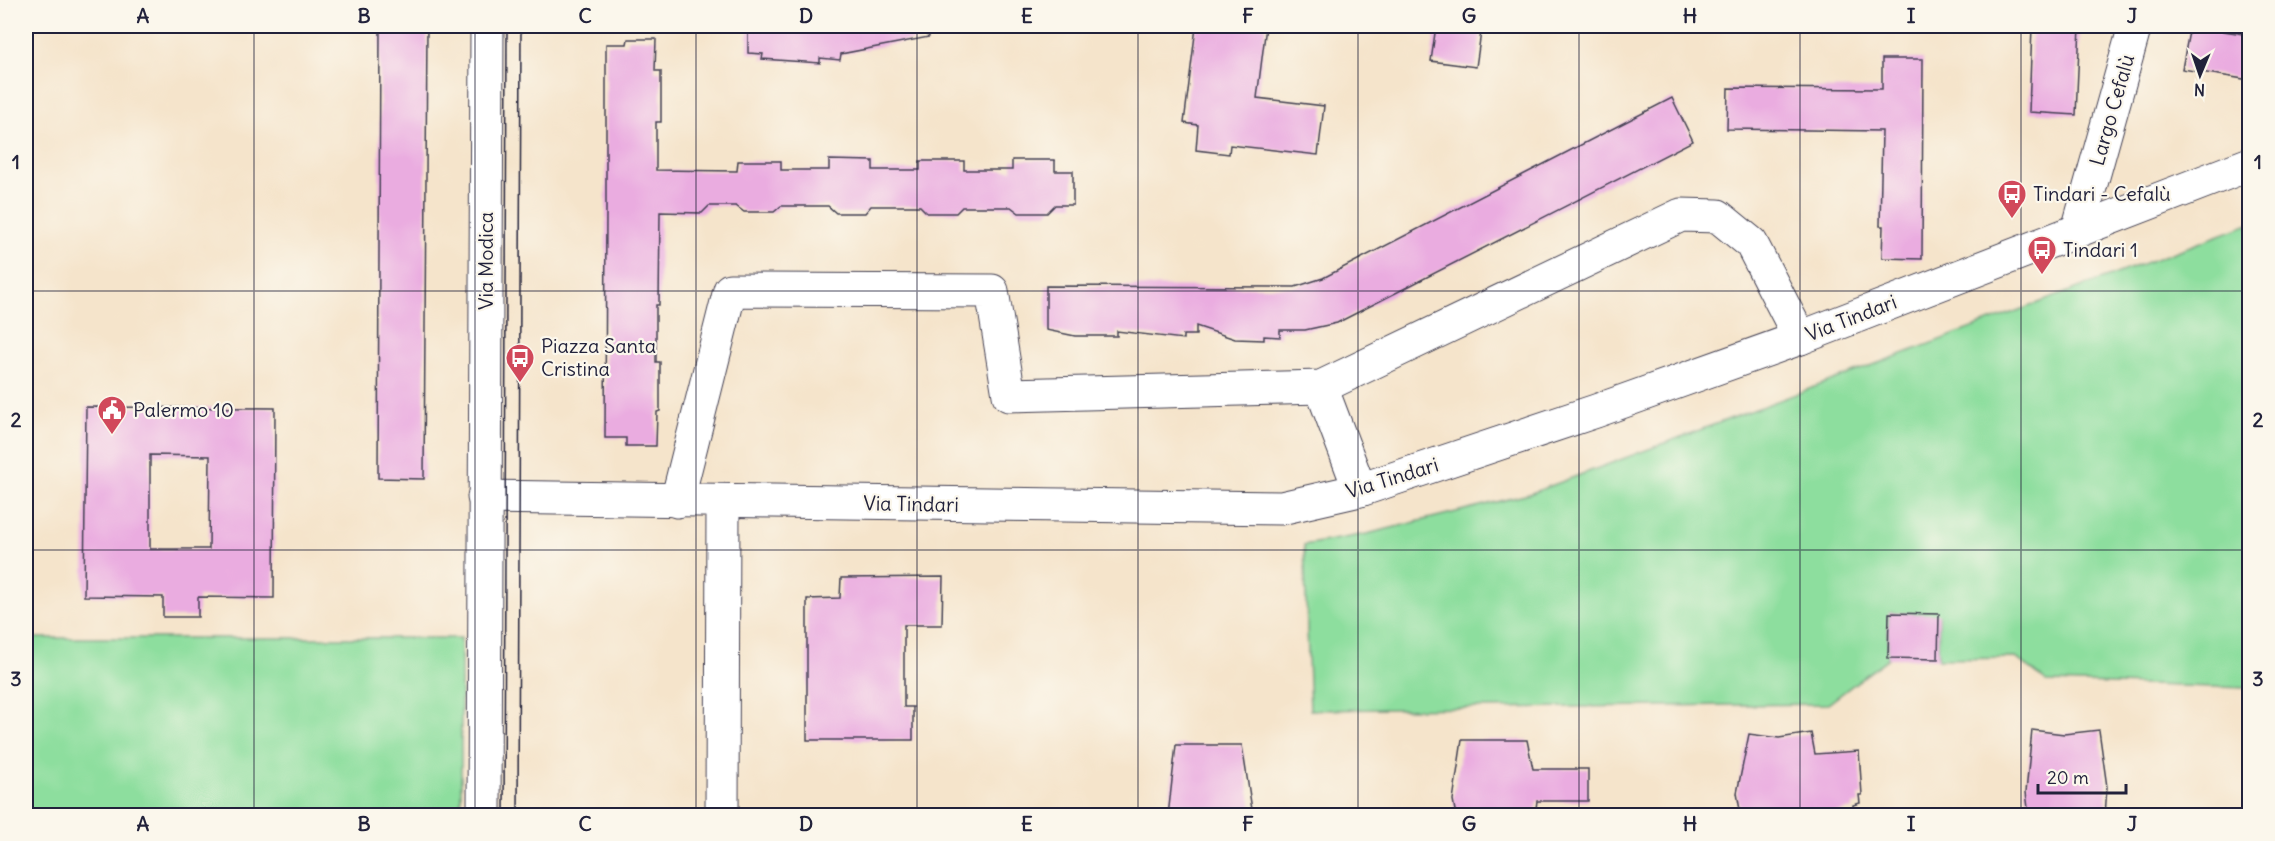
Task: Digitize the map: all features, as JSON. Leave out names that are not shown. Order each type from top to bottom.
[{"type":"street","name":"Via Modica","points":[[484,497],[487,26]]},
{"type":"street","name":"Largo Cefalù","points":[[2078,230],[2135,26]]},
{"type":"street","name":"Via Tindari","points":[[484,497],[1281,508],[1360,490],[1596,411],[1800,338],[2250,164]]},
{"type":"street","points":[[677,501],[730,290],[992,291],[1009,395],[1321,387],[1681,215],[1718,216],[1751,243],[1800,338]]},
{"type":"street","points":[[1321,387],[1360,490]]},
{"type":"street","points":[[484,497],[484,816]]},
{"type":"street","points":[[722,816],[723,502]]},
{"type":"green space","points":[[2249,224],[2249,688],[2047,682],[2016,658],[1938,659],[1939,615],[1889,613],[1888,658],[1828,704],[1310,710],[1304,545],[1367,534],[1529,494]]},
{"type":"green space","points":[[26,638],[461,638],[461,815],[26,815]]},
{"type":"building","points":[[380,26],[427,26],[424,479],[378,478]]},
{"type":"building","points":[[755,26],[928,26],[929,37],[841,54],[840,60],[820,58],[820,63],[762,59],[763,54],[748,53],[748,31]]},
{"type":"building","points":[[1211,26],[1266,26],[1257,98],[1324,106],[1318,155],[1230,145],[1229,154],[1196,150],[1198,125],[1184,123],[1196,27],[1210,29]]},
{"type":"building","points":[[1436,26],[1468,26],[1468,31],[1481,32],[1476,67],[1431,61]]},
{"type":"building","points":[[2032,26],[2080,26],[2076,115],[2029,112]]},
{"type":"building","points":[[2190,26],[2250,35],[2250,80],[2182,69]]},
{"type":"building","points":[[628,39],[656,39],[655,71],[661,71],[661,122],[656,122],[656,170],[737,171],[738,161],[781,161],[781,170],[829,170],[829,160],[873,161],[873,170],[920,170],[920,161],[964,161],[964,170],[1012,170],[1012,160],[1055,160],[1055,171],[1073,171],[1073,205],[1055,205],[1047,213],[1019,213],[1011,207],[962,207],[956,213],[927,213],[920,206],[871,206],[865,213],[836,213],[828,206],[781,206],[774,212],[744,212],[736,206],[709,206],[702,213],[660,212],[656,362],[660,362],[660,411],[657,412],[656,446],[626,446],[626,438],[605,438],[606,44],[627,44]]},
{"type":"building","points":[[1882,59],[1923,59],[1922,259],[1882,258],[1883,226],[1880,226],[1882,131],[1727,129],[1728,88],[1882,89]]},
{"type":"building","points":[[1672,98],[1693,141],[1337,323],[1305,330],[1280,330],[1280,337],[1264,336],[1264,340],[1235,339],[1196,326],[1196,335],[1183,335],[1183,339],[1117,331],[1117,336],[1075,336],[1046,330],[1046,286],[1295,287],[1323,278]]},
{"type":"building","points":[[86,407],[275,408],[274,598],[198,597],[198,617],[163,617],[163,597],[84,596]],"holes":[[[150,455],[210,456],[209,549],[150,549]]]},
{"type":"building","points":[[943,577],[942,625],[904,625],[904,707],[913,707],[913,740],[807,740],[807,599],[840,598],[841,578]]},
{"type":"building","points":[[1889,613],[1939,614],[1938,659],[1888,658]]},
{"type":"building","points":[[2032,730],[2064,734],[2099,730],[2107,787],[2105,816],[2029,816],[2026,792]]},
{"type":"building","points":[[1811,733],[1815,754],[1859,751],[1862,795],[1859,795],[1860,803],[1853,805],[1853,809],[1814,816],[1741,816],[1737,793],[1749,734],[1779,738]]},
{"type":"building","points":[[1462,740],[1527,740],[1533,769],[1588,769],[1588,801],[1537,801],[1535,816],[1456,816],[1453,800]]},
{"type":"building","points":[[1176,745],[1242,745],[1253,816],[1168,816]]},
{"type":"tram line","points":[[504,816],[507,26]]},
{"type":"tram line","points":[[518,816],[521,26]]},
{"type":"place","name":"Tindari - Cefalù","points":[[2012,220]]},
{"type":"place","name":"Tindari 1","points":[[2042,276]]},
{"type":"place","name":"Piazza Santa Cristina","points":[[520,384]]},
{"type":"place","name":"Palermo 10","points":[[112,436]]}]
